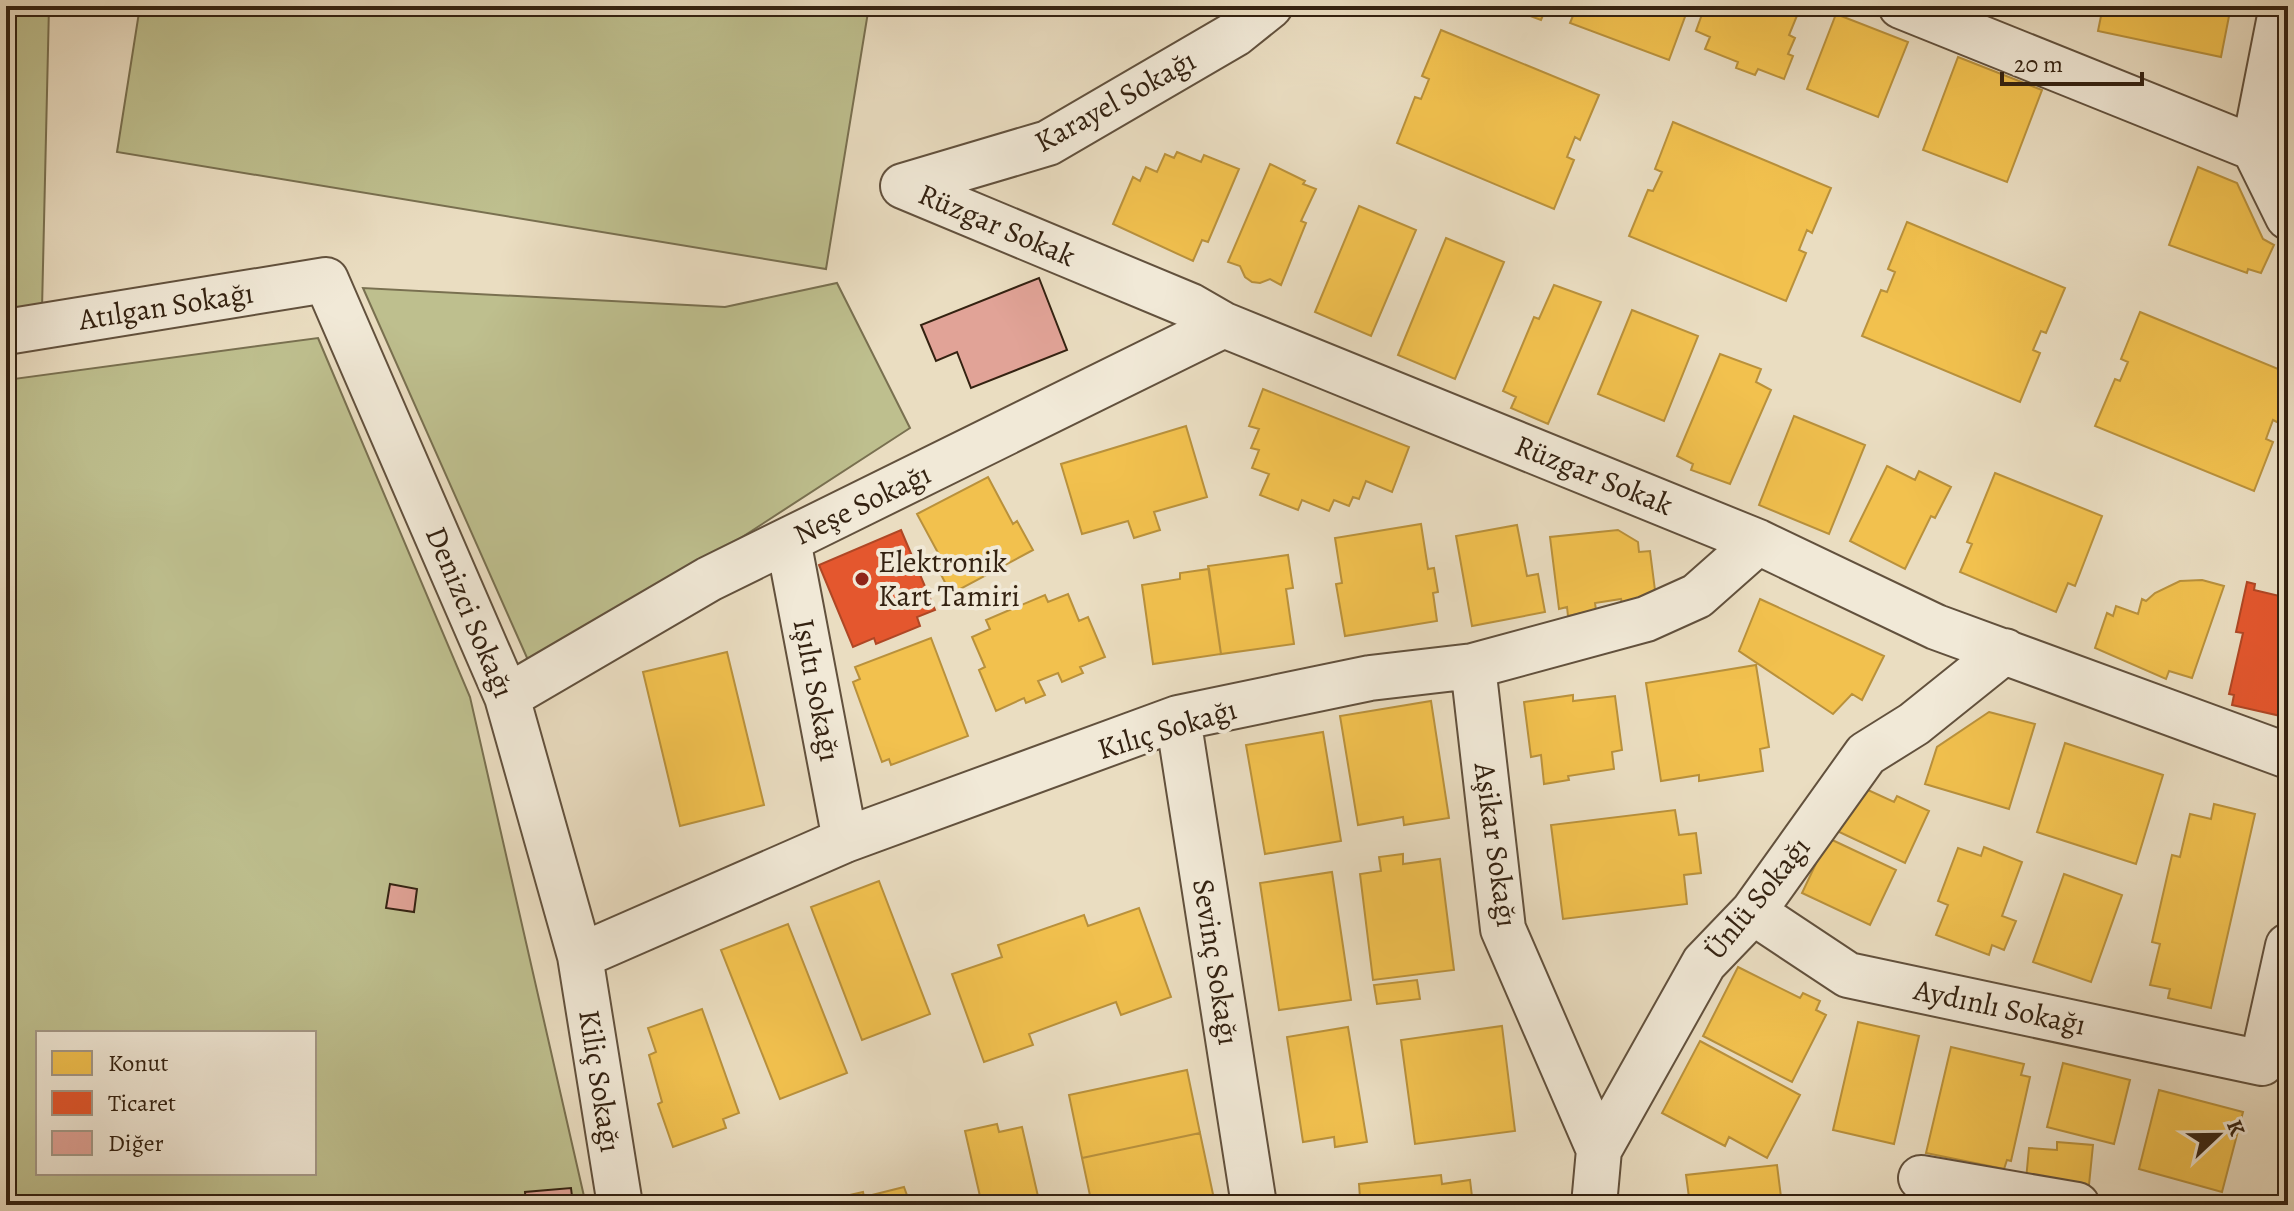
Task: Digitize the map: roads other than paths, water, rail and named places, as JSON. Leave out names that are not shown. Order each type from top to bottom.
[{"type":"street","name":"Karayel Sokağı","points":[[903,186],[1048,143],[1235,34],[1270,6]]},
{"type":"street","points":[[1901,6],[2254,148]]},
{"type":"street","points":[[2282,6],[2254,148],[2288,217]]},
{"type":"street","name":"Rüzgar Sokak","points":[[903,186],[1191,306],[1224,325],[1758,542],[1936,627],[2288,756]]},
{"type":"street","name":"Atılgan Sokağı","points":[[6,332],[326,280]]},
{"type":"street","name":"Denizci Sokağı","points":[[326,280],[507,697],[580,956]]},
{"type":"street","name":"Neşe Sokağı","points":[[507,697],[709,579],[1224,325]]},
{"type":"street","name":"Işıltı Sokağı","points":[[788,540],[845,840]]},
{"type":"street","name":"Kılıç Sokağı","points":[[580,956],[845,840],[1178,718],[1370,678],[1473,666],[1646,619],[1697,596],[1758,542]]},
{"type":"street","name":"Ünlü Sokağı","points":[[1594,1205],[1599,1150],[1704,963],[1753,912],[1866,754],[1914,724],[2005,651]]},
{"type":"street","name":"Aşikar Sokağı","points":[[1473,666],[1503,929],[1599,1150]]},
{"type":"street","name":"Sevinç Sokağı","points":[[1178,718],[1254,1205]]},
{"type":"street","name":"Aydınlı Sokağı","points":[[1753,912],[1848,975],[2262,1063],[2288,946]]},
{"type":"street","name":"Kiliç Sokağı","points":[[580,956],[620,1205]]},
{"type":"street","points":[[1921,1178],[2077,1205]]},
{"type":"place","name":"Elektronik Kart Tamiri","points":[[862,579]]}]
